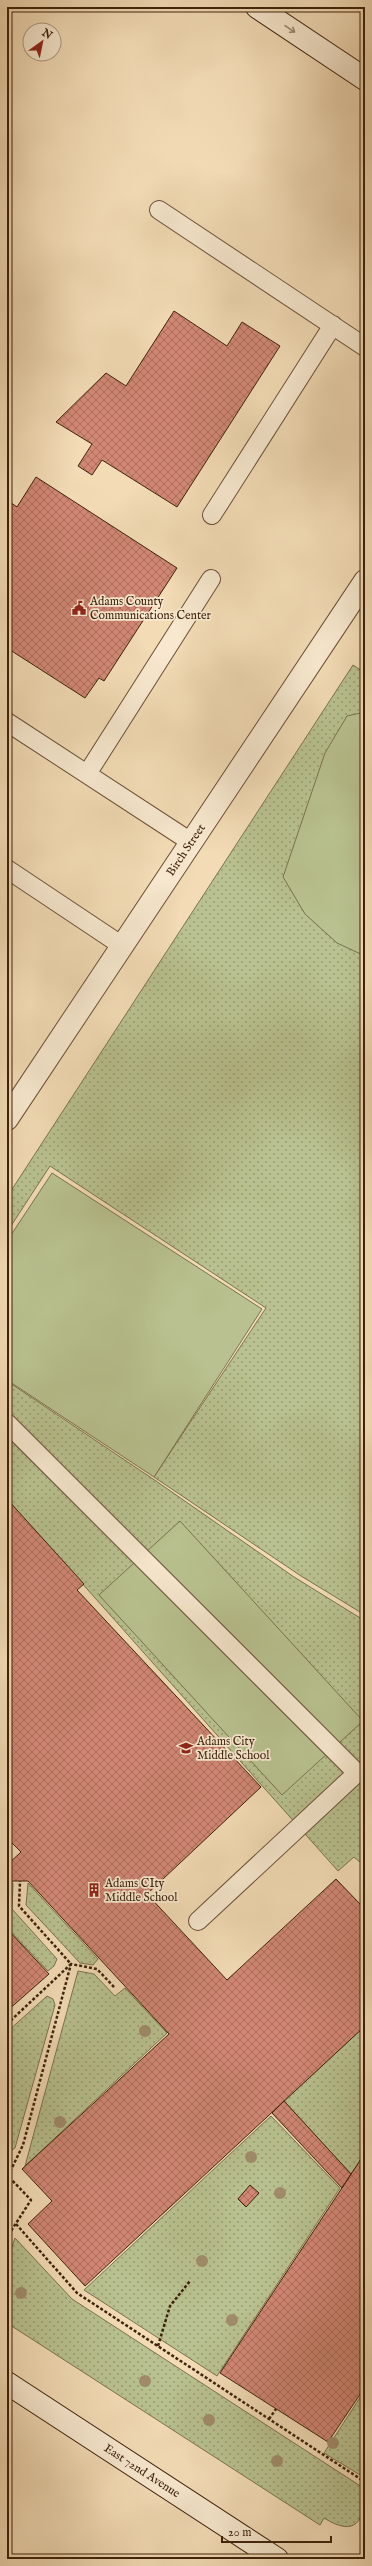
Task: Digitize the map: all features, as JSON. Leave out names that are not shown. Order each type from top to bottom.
[{"type":"street","points":[[257,7],[365,79]]},
{"type":"street","name":"Birch Street","points":[[7,1119],[365,582]]},
{"type":"street","name":"East 72nd Avenue","points":[[7,2383],[278,2559]]},
{"type":"lane","points":[[159,210],[365,347]]},
{"type":"lane","points":[[212,515],[333,326]]},
{"type":"lane","points":[[87,774],[212,579]]},
{"type":"lane","points":[[7,722],[191,842]]},
{"type":"lane","points":[[7,869],[121,946]]},
{"type":"lane","points":[[7,1423],[357,1773],[198,1921]]},
{"type":"path","points":[[20,1881],[19,1906],[71,1964],[98,1969],[114,1988]]},
{"type":"path","points":[[7,2024],[71,1964]]},
{"type":"path","points":[[7,2245],[16,2224],[31,2200],[8,2176],[23,2145],[71,1964]]},
{"type":"path","points":[[16,2224],[77,2293],[365,2482]]},
{"type":"path","points":[[158,2346],[170,2306],[190,2281]]},
{"type":"path","points":[[269,2419],[276,2409]]},
{"type":"green space","points":[[353,665],[365,673],[365,1615],[301,1576],[154,1477],[266,1308],[50,1166],[7,1232],[7,1197]]},
{"type":"green space","points":[[365,712],[365,956],[337,943],[305,914],[283,877],[325,753],[347,716]]},
{"type":"green space","points":[[52,1173],[262,1309],[154,1477],[7,1380],[7,1241]]},
{"type":"green space","points":[[7,1381],[156,1481],[294,1577],[365,1621],[365,1859],[361,1863],[354,1857],[338,1871],[7,1499]]},
{"type":"green space","points":[[180,1521],[363,1721],[282,1795],[99,1595]]},
{"type":"green space","points":[[13,1883],[12,1909],[57,1959],[54,1966],[48,1971],[7,1928],[7,1888]]},
{"type":"green space","points":[[28,1883],[98,1959],[93,1965],[80,1963],[26,1905]]},
{"type":"green space","points":[[78,1971],[94,1974],[115,1996],[125,1988],[167,2033],[25,2166]]},
{"type":"green space","points":[[47,1996],[53,1999],[55,2005],[15,2148],[7,2153],[7,2032]]},
{"type":"green space","points":[[365,2026],[365,2153],[351,2174],[284,2101]]},
{"type":"green space","points":[[271,2116],[340,2188],[217,2376],[84,2290]]},
{"type":"green space","points":[[15,2238],[72,2299],[365,2489],[363,2510],[356,2523],[351,2526],[344,2526],[335,2524],[324,2518],[320,2525],[7,2323],[7,2261]]},
{"type":"green space","points":[[365,2390],[365,2478],[324,2453]]},
{"type":"building","points":[[174,311],[227,346],[242,322],[280,346],[177,507],[102,460],[92,475],[78,466],[92,444],[56,422],[106,373],[126,386]]},
{"type":"building","name":"Adams County Communications Center","points":[[36,477],[177,568],[104,681],[99,678],[85,698],[7,648],[7,500],[17,507]]},
{"type":"building","name":"Adams CIty Middle School","points":[[7,1499],[84,1584],[77,1590],[261,1787],[147,1894],[227,1980],[336,1879],[361,1905],[365,1902],[365,2026],[85,2286],[28,2224],[52,2201],[22,2169],[169,2034],[28,1881],[13,1881],[7,1886],[7,1865],[21,1852],[7,1838]]},
{"type":"building","points":[[7,1929],[49,1974],[7,2011]]},
{"type":"building","points":[[284,2101],[351,2174],[342,2188],[272,2113]]},
{"type":"building","points":[[365,2153],[365,2387],[328,2442],[220,2373]]},
{"type":"building","points":[[250,2185],[259,2193],[246,2207],[238,2199]]},
{"type":"place","name":"Adams County Communications Center","points":[[79,608]]},
{"type":"place","name":"Adams City Middle School","points":[[186,1748]]},
{"type":"place","name":"Adams CIty Middle School","points":[[94,1890]]}]
